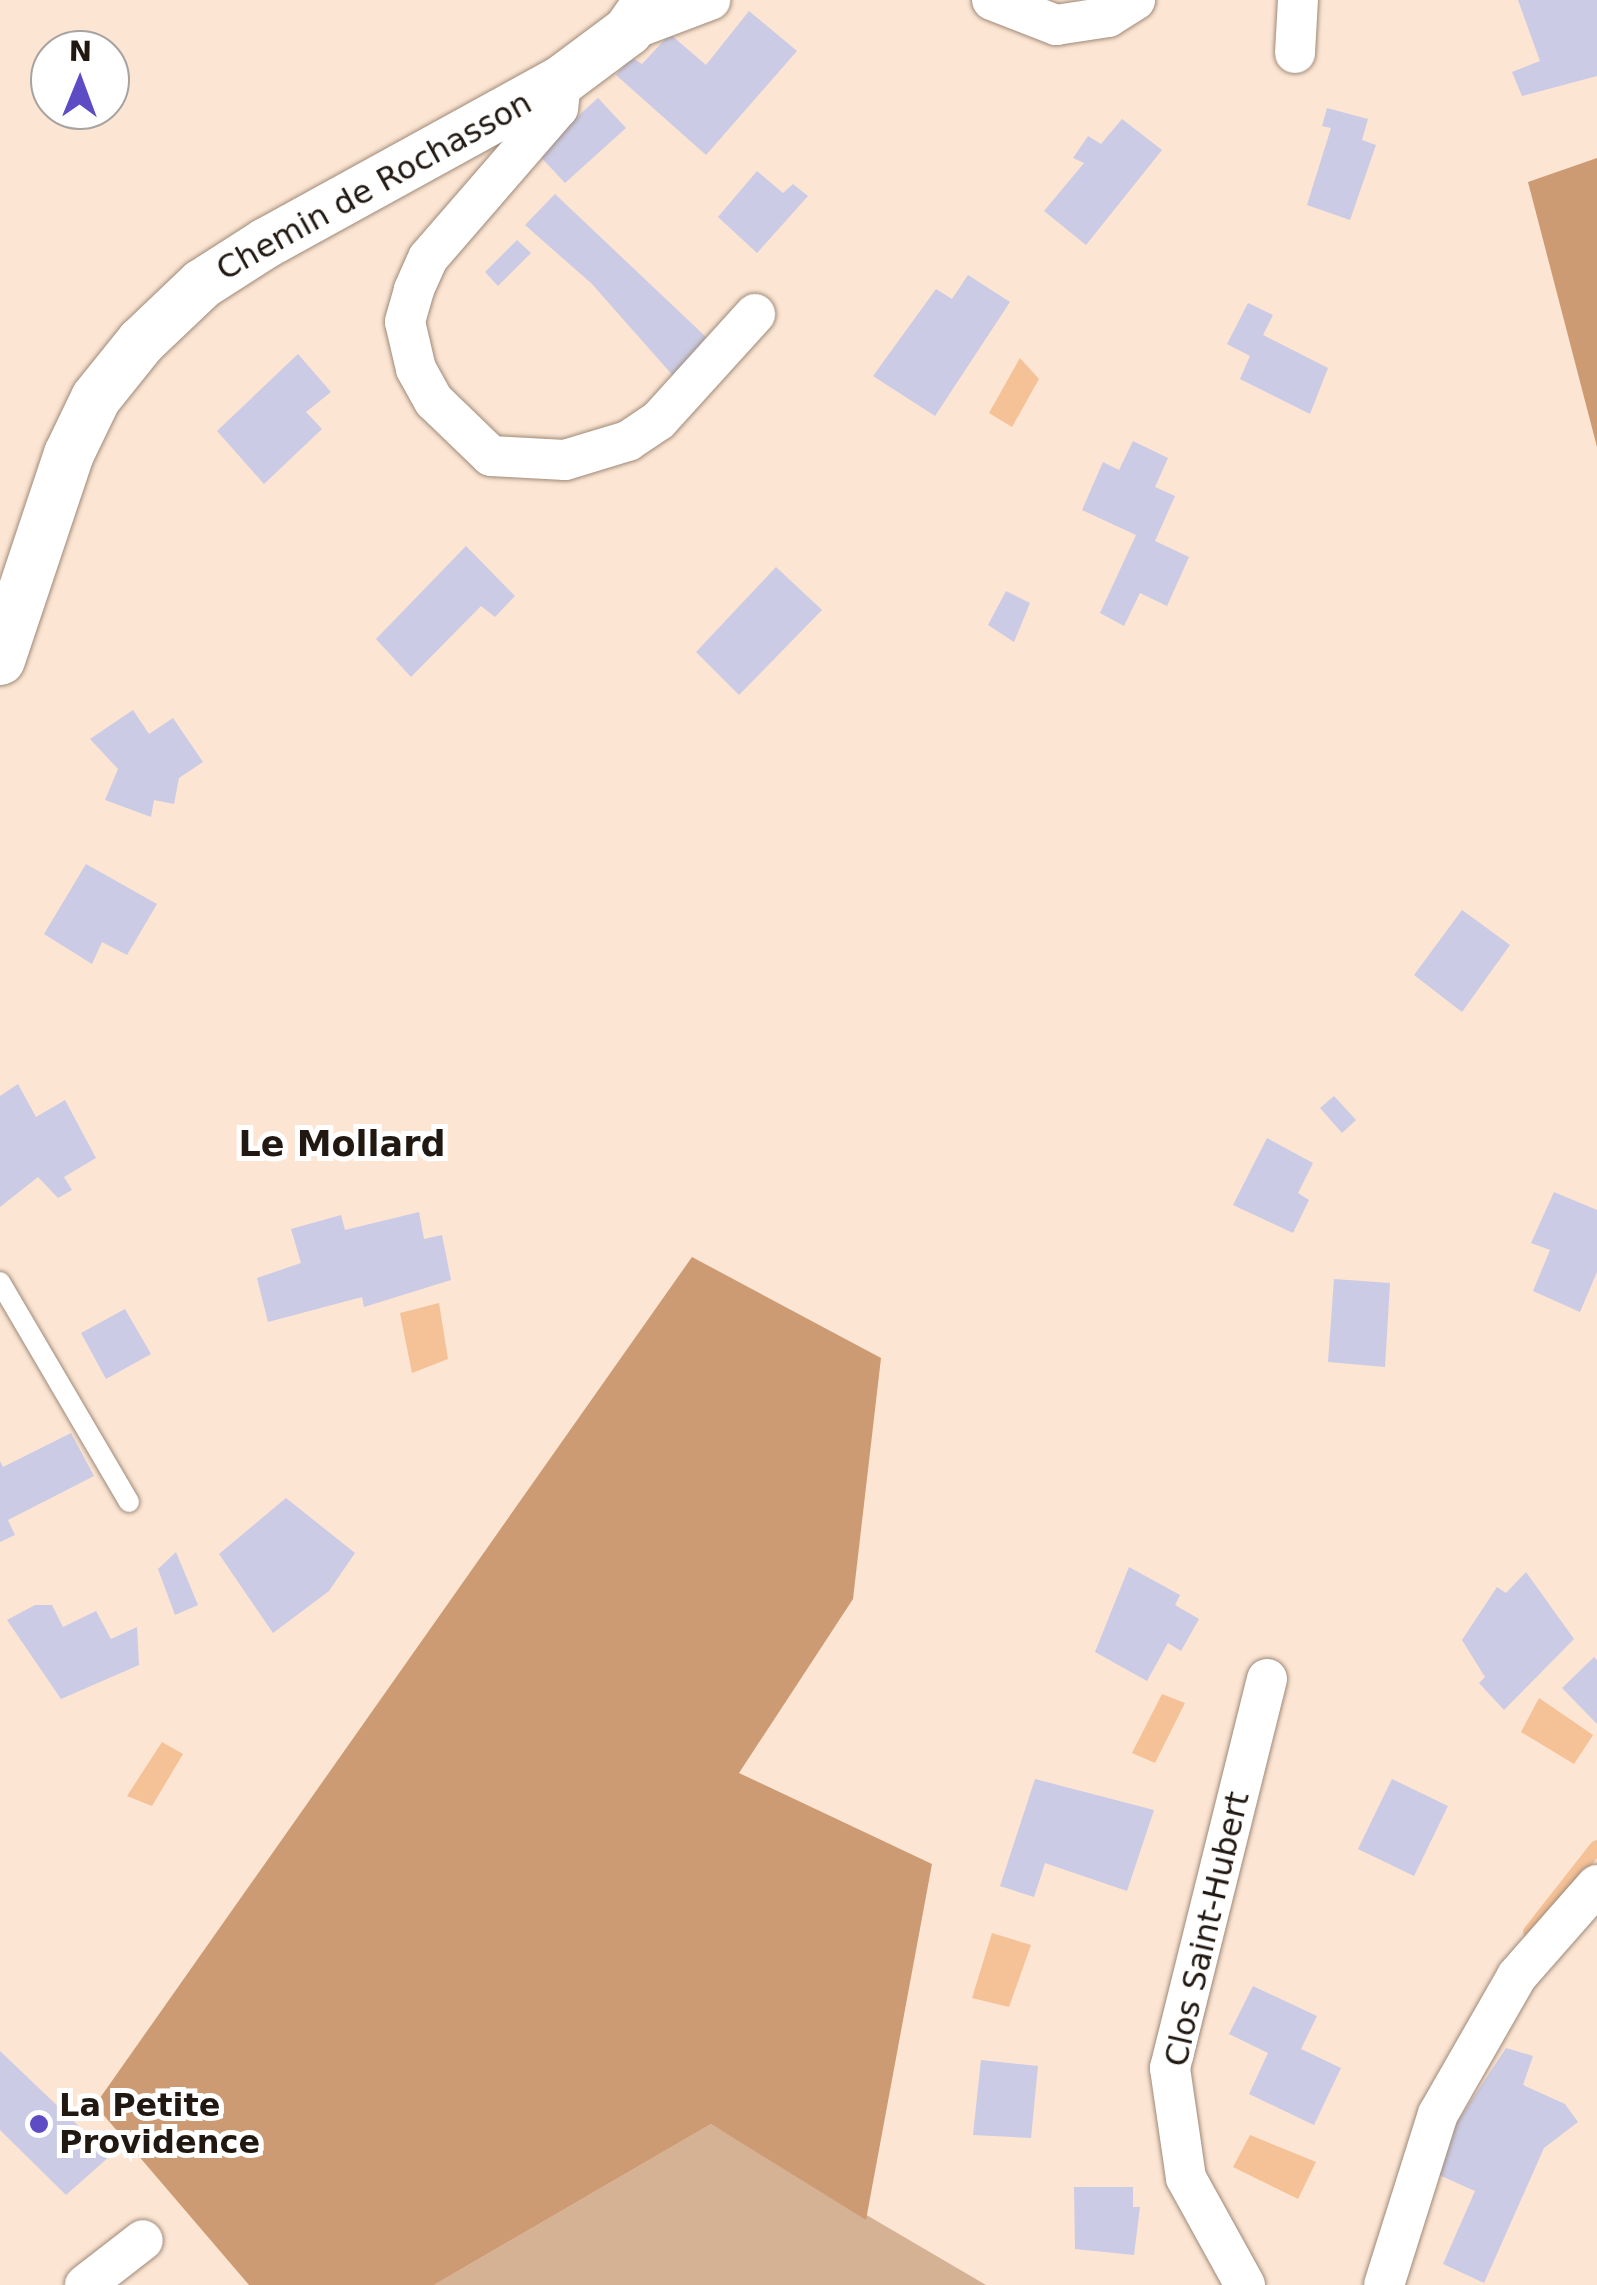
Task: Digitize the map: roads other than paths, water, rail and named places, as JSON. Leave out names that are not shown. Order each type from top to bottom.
[{"type":"street","name":"Chemin de Rochasson","points":[[0,660],[69,454],[96,398],[140,342],[202,284],[250,253],[561,81],[639,16],[710,0]]},
{"type":"street","points":[[992,0],[1056,26],[1108,17],[1136,0]]},
{"type":"street","points":[[1295,54],[1298,0]]},
{"type":"street","name":"Chemin de Rochasson","points":[[561,81],[558,108],[428,258],[414,290],[405,322],[416,370],[434,401],[492,456],[565,460],[628,441],[659,420],[755,314]]},
{"type":"street","name":"Clos Saint-Hubert","points":[[1245,2285],[1186,2178],[1170,2068],[1267,1679]]},
{"type":"street","points":[[1384,2285],[1438,2114],[1517,1976],[1597,1885]]},
{"type":"street","points":[[86,2285],[143,2240]]},
{"type":"lane","points":[[0,1282],[129,1502]]},
{"type":"waterway","points":[[1530,1932],[1597,1847]]},
{"type":"place","name":"La Petite Providence","points":[[39,2124]]},
{"type":"district","name":"Le Mollard","points":[[342,1144]]}]
